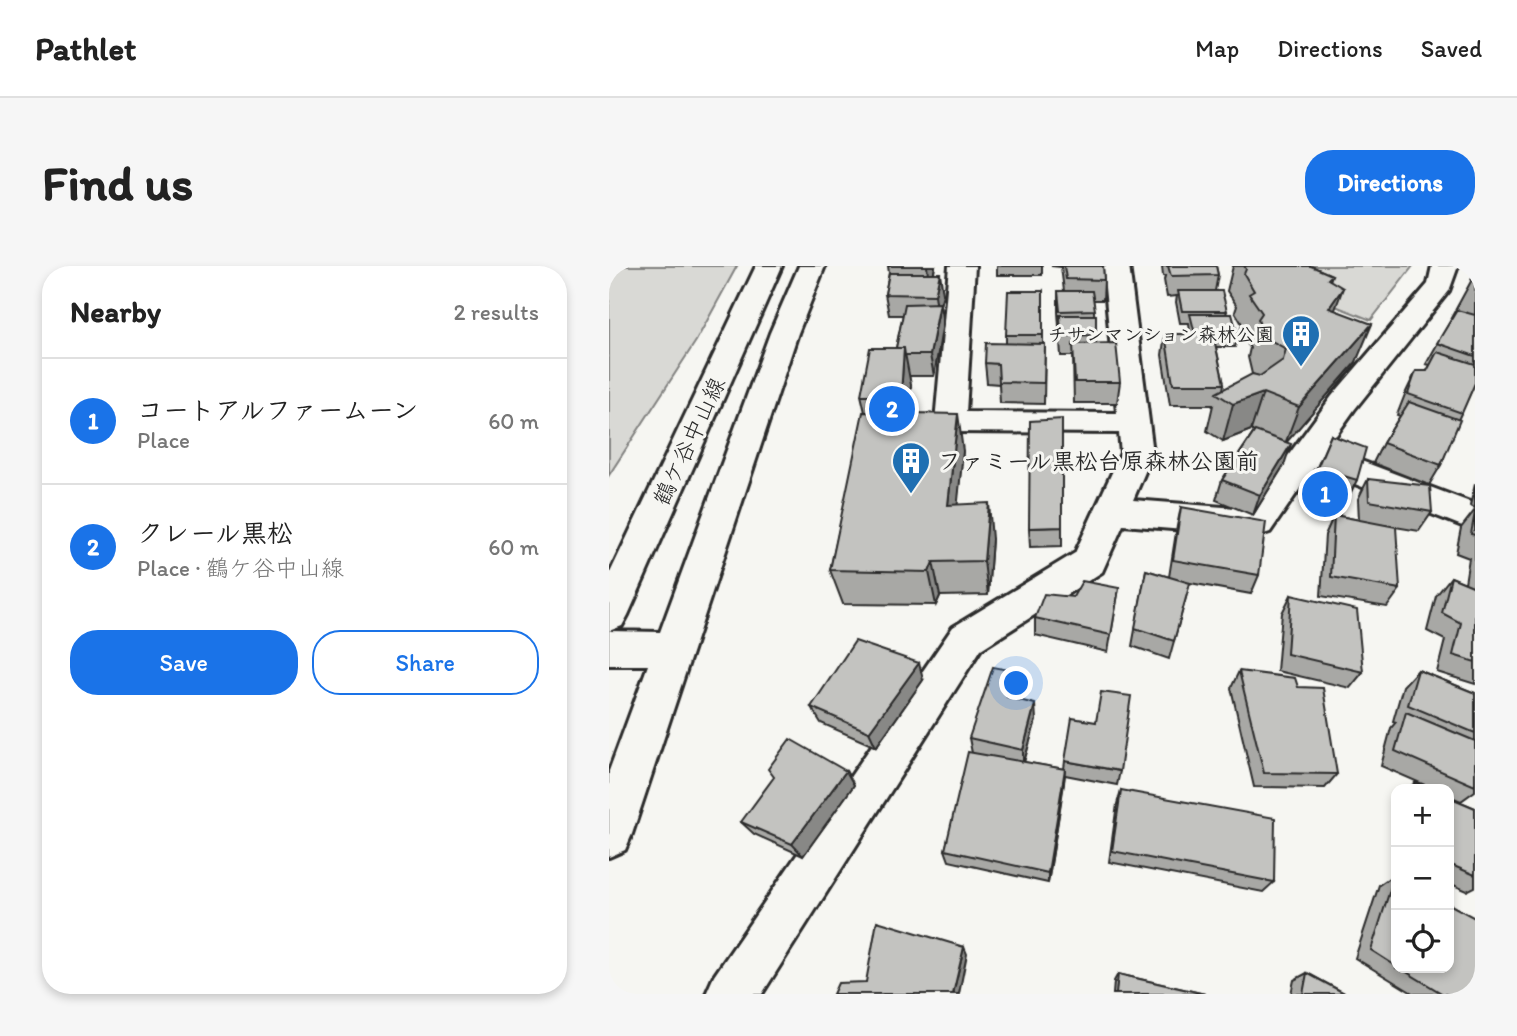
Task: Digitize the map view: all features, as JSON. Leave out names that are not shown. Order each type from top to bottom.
[{"type":"street","name":"鶴ケ谷中山線","points":[[609,615],[769,266]]},
{"type":"street","points":[[609,834],[784,333],[812,266]]},
{"type":"street","points":[[962,266],[950,422],[1134,423]]},
{"type":"street","points":[[732,994],[967,639],[1089,562],[1137,453],[1116,266]]},
{"type":"street","points":[[1111,511],[1258,523],[1343,404],[1440,286],[1445,266]]},
{"type":"street","points":[[1308,453],[1475,518]]},
{"type":"street","points":[[609,648],[673,649]]},
{"type":"shaded area","points":[[609,266],[737,266],[696,341],[609,475]]},
{"type":"shaded area","points":[[1233,266],[1413,266],[1371,320]]},
{"type":"building","points":[[1064,266],[1103,266],[1104,280],[1066,279]]},
{"type":"building","points":[[1168,266],[1216,266],[1218,275],[1171,276]]},
{"type":"building","points":[[1244,266],[1311,266],[1332,275],[1328,279],[1343,288],[1329,308],[1372,324],[1299,407],[1263,393],[1233,404],[1216,393],[1252,374],[1260,376],[1283,360],[1286,349],[1263,336],[1258,319],[1262,313],[1249,294],[1254,291],[1244,274]]},
{"type":"building","points":[[889,273],[940,273],[935,295],[885,294]]},
{"type":"building","points":[[1008,291],[1043,291],[1043,335],[1006,335]]},
{"type":"building","points":[[1058,291],[1092,291],[1095,310],[1060,311]]},
{"type":"building","points":[[1178,291],[1222,291],[1227,311],[1182,311]]},
{"type":"building","points":[[940,303],[930,355],[905,355],[904,348],[896,348],[905,304]]},
{"type":"building","points":[[1457,310],[1475,315],[1475,356],[1437,343]]},
{"type":"building","points":[[1190,314],[1232,314],[1238,336],[1195,334]]},
{"type":"building","points":[[1060,315],[1096,315],[1096,335],[1061,336]]},
{"type":"building","points":[[1165,334],[1213,334],[1224,384],[1173,384]]},
{"type":"building","points":[[986,343],[1045,344],[1044,383],[999,382],[998,364],[985,363]]},
{"type":"building","points":[[1116,343],[1120,382],[1075,382],[1073,344]]},
{"type":"building","points":[[870,348],[904,348],[901,395],[861,395]]},
{"type":"building","points":[[1437,352],[1475,364],[1475,383],[1462,413],[1408,394],[1416,371],[1427,371]]},
{"type":"building","points":[[1409,402],[1460,420],[1441,465],[1383,443]]},
{"type":"building","name":"ファミール黒松台原森林公園前","points":[[863,412],[958,414],[948,505],[989,503],[984,561],[933,562],[929,572],[830,570]]},
{"type":"building","points":[[1062,419],[1062,527],[1029,528],[1030,421]]},
{"type":"building","points":[[1255,431],[1291,444],[1260,495],[1222,480]]},
{"type":"building","points":[[1331,435],[1366,448],[1357,480],[1317,468]]},
{"type":"building","points":[[1368,479],[1430,486],[1432,512],[1369,501]]},
{"type":"building","points":[[1181,507],[1266,522],[1259,575],[1173,560]]},
{"type":"building","points":[[1475,512],[1475,535],[1471,534]]},
{"type":"building","points":[[1334,515],[1396,527],[1400,589],[1331,577]]},
{"type":"building","points":[[1146,570],[1190,583],[1174,641],[1135,628]]},
{"type":"building","points":[[1451,577],[1475,587],[1475,662],[1453,655],[1461,623],[1442,613]]},
{"type":"building","points":[[1082,581],[1119,588],[1111,635],[1035,618],[1044,594],[1073,597]]},
{"type":"building","points":[[1291,595],[1357,610],[1363,672],[1287,654]]},
{"type":"building","points":[[855,641],[919,663],[869,732],[811,707]]},
{"type":"building","points":[[993,667],[1014,671],[1007,697],[1035,704],[1023,750],[969,738]]},
{"type":"building","points":[[1418,670],[1475,693],[1475,733],[1408,705]]},
{"type":"building","points":[[1239,671],[1295,678],[1298,687],[1323,688],[1337,774],[1264,773]]},
{"type":"building","points":[[1101,692],[1131,696],[1120,771],[1065,761],[1072,718],[1096,722]]},
{"type":"building","points":[[1406,712],[1475,741],[1475,786],[1395,751]]},
{"type":"building","points":[[790,739],[846,771],[792,844],[741,822],[774,777],[768,769]]},
{"type":"building","points":[[968,752],[1065,769],[1048,873],[945,850]]},
{"type":"building","points":[[1121,790],[1275,818],[1274,882],[1112,851]]},
{"type":"building","points":[[1454,799],[1475,808],[1475,875],[1454,866]]},
{"type":"building","points":[[1391,887],[1391,963],[1371,950]]},
{"type":"building","points":[[1454,907],[1475,918],[1475,994],[1443,994],[1408,973],[1454,973]]},
{"type":"building","points":[[877,921],[964,947],[953,994],[833,994],[838,983],[866,982]]},
{"type":"building","points":[[1307,973],[1346,994],[1303,994]]},
{"type":"building","points":[[1118,974],[1205,994],[1116,994]]},
{"type":"place","name":"チサンマンション森林公園","points":[[1301,368]]},
{"type":"place","name":"クレール黒松","points":[[892,409]]},
{"type":"place","name":"コートアルファームーン","points":[[1325,494]]},
{"type":"place","name":"ファミール黒松台原森林公園前","points":[[911,495]]}]
